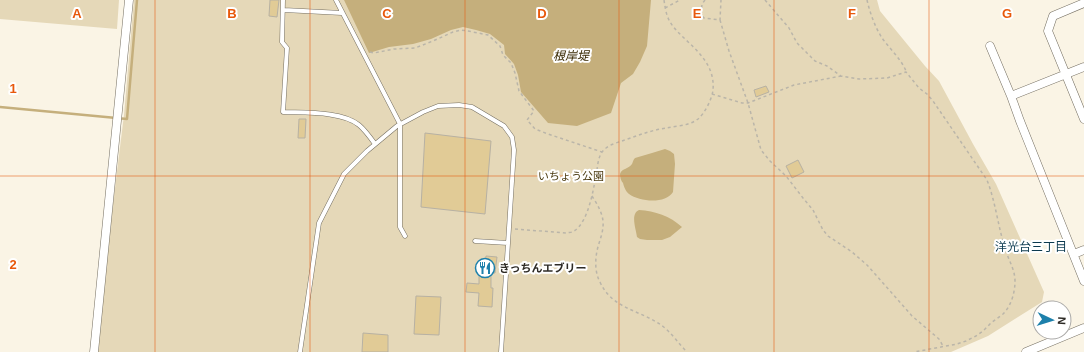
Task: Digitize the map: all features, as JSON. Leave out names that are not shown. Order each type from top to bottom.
[{"type":"street","points":[[94,352],[130,0]]},
{"type":"street","points":[[1084,3],[1053,16],[1048,31],[1084,119]]},
{"type":"street","points":[[990,46],[1084,281]]},
{"type":"street","points":[[1011,96],[1084,67]]},
{"type":"street","points":[[1074,254],[1084,250]]},
{"type":"street","points":[[1026,352],[1084,328]]},
{"type":"lane","points":[[283,0],[284,10],[282,42],[287,48],[283,112],[339,116],[350,119],[359,125],[375,144]]},
{"type":"lane","points":[[336,0],[400,124],[400,227],[405,236]]},
{"type":"lane","points":[[284,10],[342,13]]},
{"type":"lane","points":[[300,352],[319,223],[344,174],[366,151],[400,124],[438,106],[459,105],[472,107],[504,126],[512,137],[514,150],[500,352]]},
{"type":"lane","points":[[475,241],[508,243]]},
{"type":"path","points":[[509,228],[566,233],[574,232],[580,226],[589,207],[599,160],[605,148],[646,133],[664,128],[689,124],[698,119],[707,106],[713,90],[711,71],[707,63],[691,44],[676,30],[670,21],[666,13],[664,0]]},
{"type":"path","points":[[665,8],[680,0]]},
{"type":"path","points":[[705,0],[702,4],[701,15],[704,18],[720,20]]},
{"type":"path","points":[[722,0],[720,20],[748,103],[761,150],[786,176],[813,210],[823,230],[828,236],[852,252],[867,265],[912,316],[939,339],[943,346]]},
{"type":"path","points":[[765,0],[789,28],[797,43],[815,61],[827,66],[841,76]]},
{"type":"path","points":[[867,0],[873,19],[881,36],[903,64],[906,72],[919,88],[933,101],[987,180],[1015,280],[1014,292],[1007,310],[976,336],[956,344],[914,352]]},
{"type":"path","points":[[368,51],[374,53],[394,49],[415,48],[461,30],[468,30],[488,35],[500,46],[503,55],[511,63],[515,73],[518,92],[534,111],[527,120],[529,123],[535,129],[602,152]]},
{"type":"path","points":[[712,94],[748,103],[794,85],[841,76],[859,79],[887,78],[906,72]]},
{"type":"path","points":[[592,196],[599,208],[603,222],[603,231],[597,251],[596,262],[597,274],[600,282],[612,298],[620,304],[662,326],[687,352]]},
{"type":"green space","points":[[0,0],[119,0],[117,29],[0,19]]},
{"type":"green space","name":"いちょう公園","points":[[134,0],[877,0],[880,11],[939,81],[996,184],[1044,292],[1042,300],[1032,300],[1032,308],[988,336],[951,352],[97,352],[124,115]]},
{"type":"water","name":"根岸堤","points":[[344,0],[651,0],[647,46],[633,74],[621,83],[611,113],[577,126],[548,123],[521,92],[518,75],[514,64],[505,54],[504,45],[490,34],[463,27],[413,44],[389,47],[369,53]]},
{"type":"water","points":[[665,149],[674,154],[675,164],[673,192],[670,196],[659,200],[646,200],[634,197],[628,193],[621,179],[621,172],[631,166],[635,158]]},
{"type":"water","points":[[639,210],[662,215],[682,227],[670,237],[662,240],[640,239],[637,237],[634,222],[636,212]]},
{"type":"building","points":[[270,0],[279,0],[277,17],[269,16]]},
{"type":"building","points":[[766,86],[769,92],[756,97],[754,90]]},
{"type":"building","points":[[299,119],[306,119],[305,138],[298,138]]},
{"type":"building","points":[[425,133],[491,141],[485,214],[421,207]]},
{"type":"building","points":[[798,160],[804,172],[792,178],[786,166]]},
{"type":"building","points":[[486,256],[497,257],[495,273],[491,273],[491,288],[493,288],[492,307],[478,306],[479,293],[466,292],[467,283],[479,284],[479,271],[485,266]]},
{"type":"building","points":[[416,296],[441,297],[439,335],[414,334]]},
{"type":"building","points":[[363,333],[388,335],[388,352],[362,352]]},
{"type":"waterway","points":[[0,107],[127,119],[137,0]]},
{"type":"place","name":"きっちんエブリー","points":[[485,268]]},
{"type":"district","name":"洋光台三丁目","points":[[1031,247]]}]
